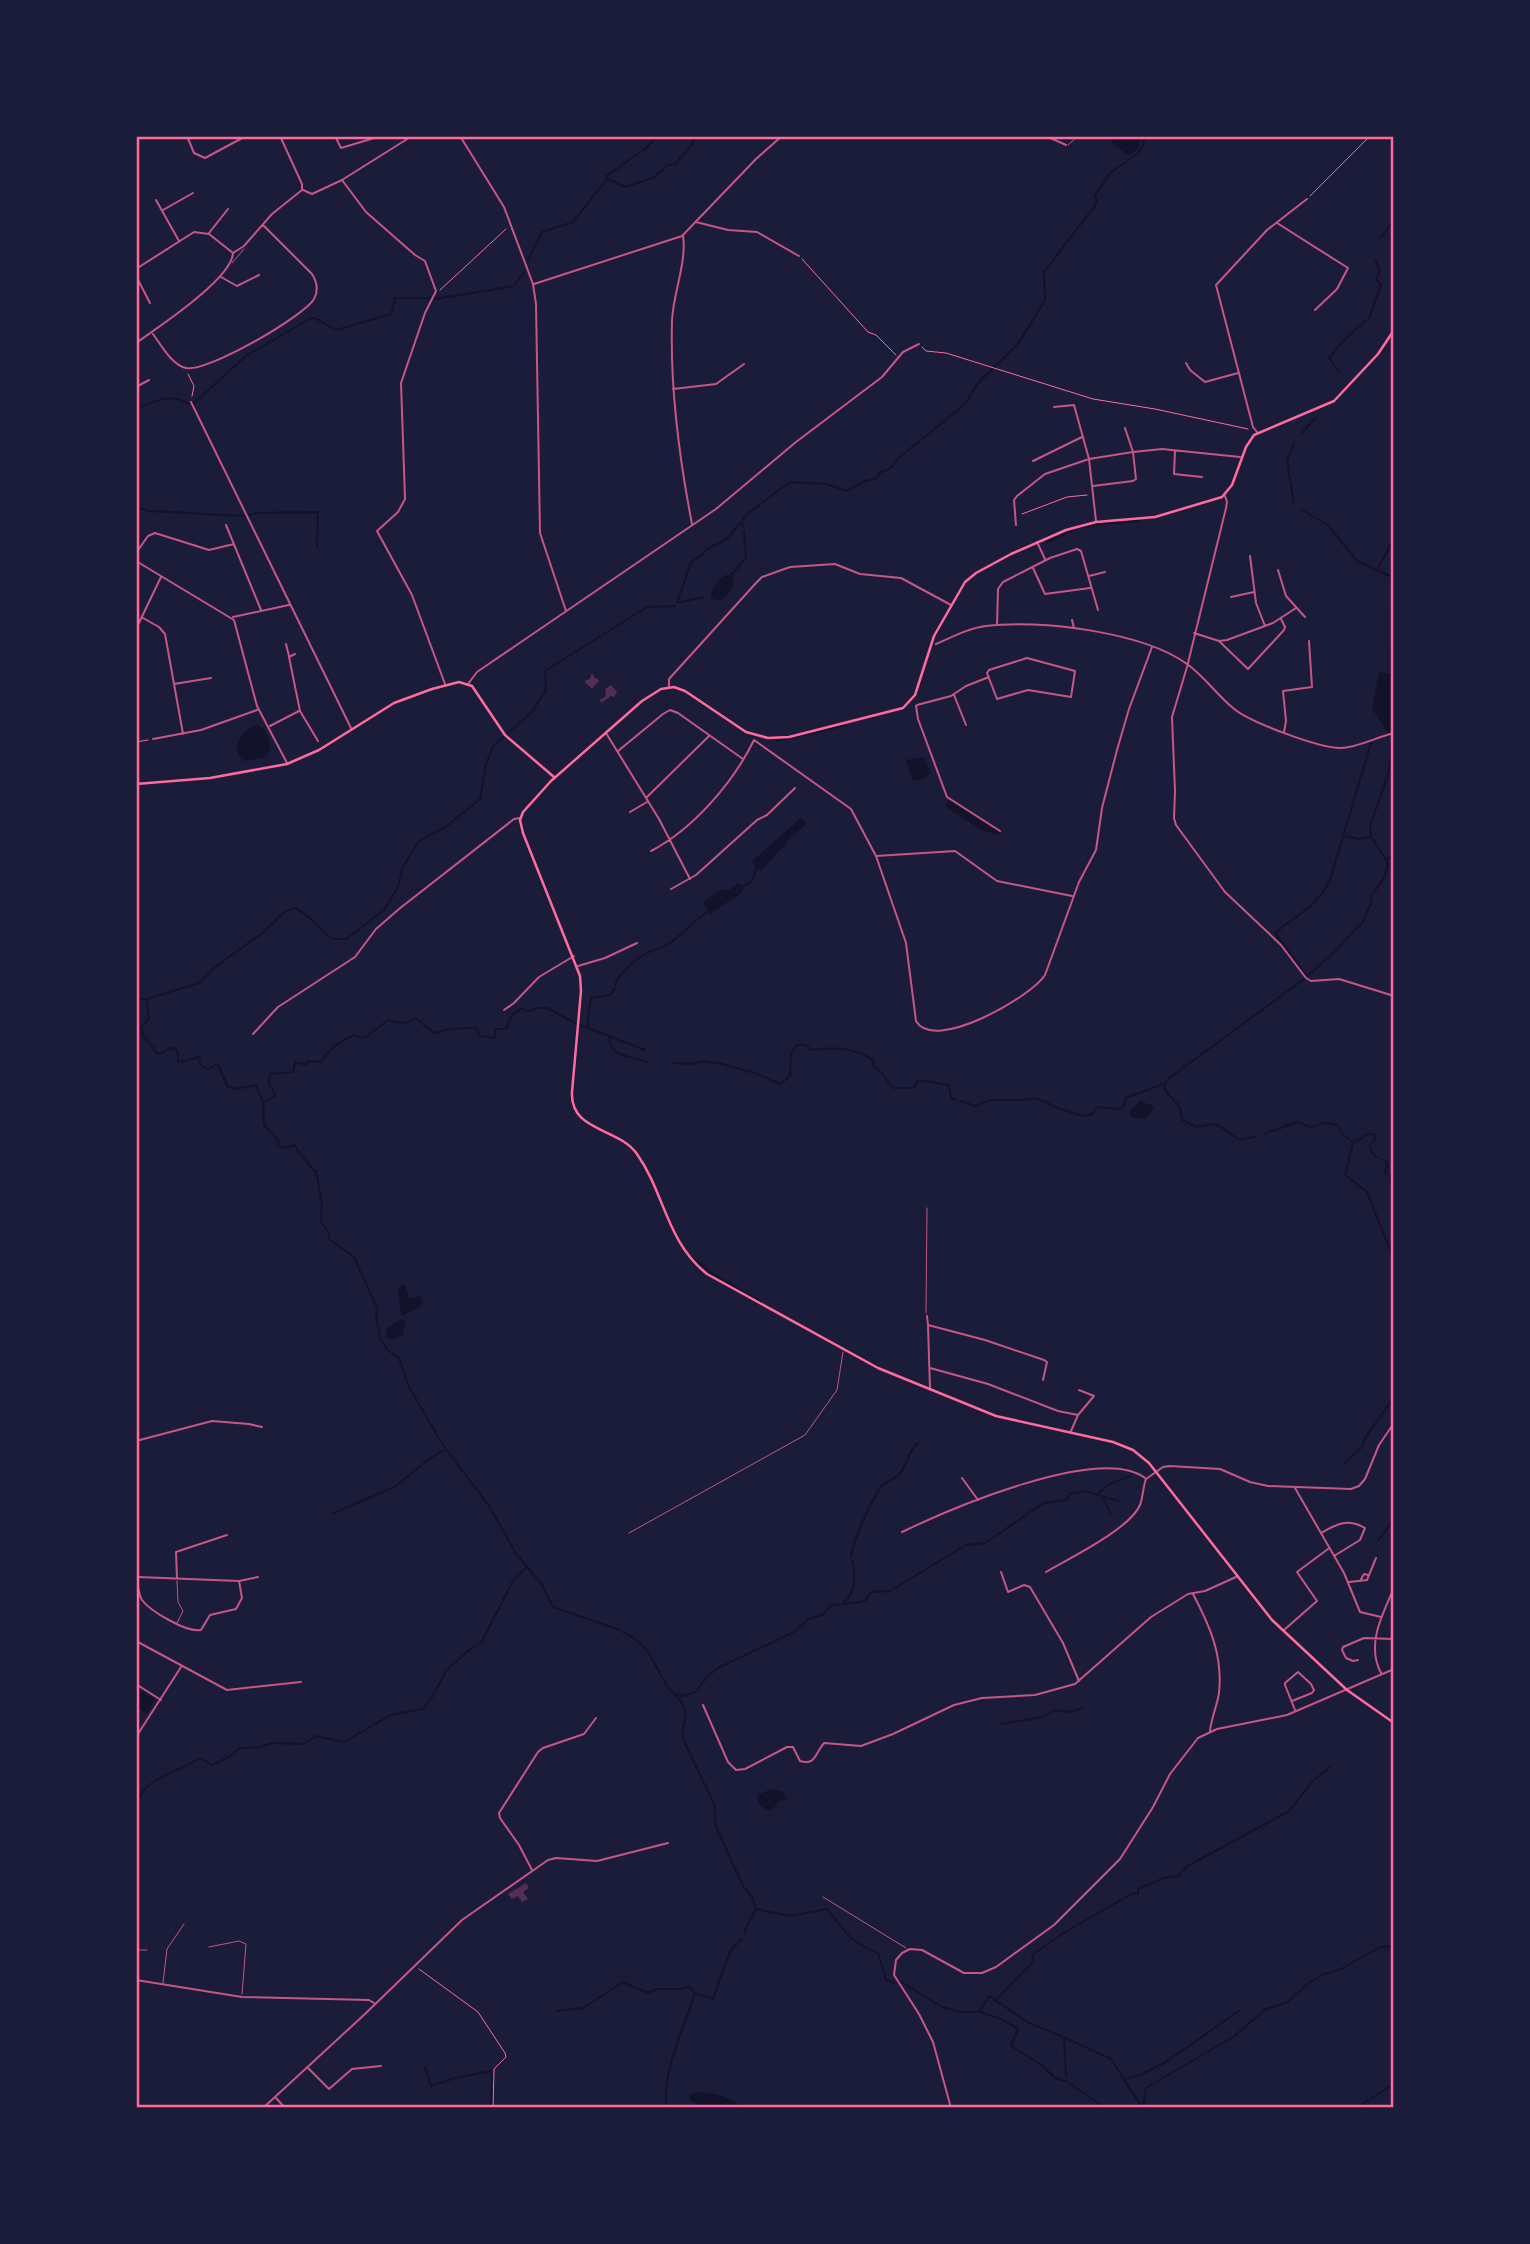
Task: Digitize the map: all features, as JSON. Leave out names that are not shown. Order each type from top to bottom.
[{"type":"main road","points":[[1394,330],[1381,350],[1334,401],[1319,409],[1255,431],[1232,485],[1224,495],[1155,517],[1096,522],[1061,532],[971,576],[931,642],[918,686],[910,702],[895,711],[789,737],[755,738],[693,695],[669,687],[650,695],[554,777],[525,808],[521,818],[523,833],[578,966],[581,986],[573,1108],[585,1123],[617,1136],[637,1153],[673,1233],[689,1257],[707,1273],[878,1368],[996,1416],[1124,1445],[1156,1472],[1236,1577],[1283,1631],[1348,1690],[1394,1723]]},
{"type":"main road","points":[[136,784],[210,778],[287,764],[319,750],[394,704],[459,682],[468,684],[476,691],[504,733],[554,777]]},
{"type":"street","points":[[187,136],[194,153],[205,158],[246,136]]},
{"type":"street","points":[[233,253],[244,246],[262,225],[302,190],[302,184],[280,136]]},
{"type":"street","points":[[335,136],[341,148],[381,136]]},
{"type":"street","points":[[302,190],[312,194],[342,180],[412,136]]},
{"type":"street","points":[[460,136],[504,207],[533,284],[536,304],[540,533],[567,612]]},
{"type":"street","points":[[533,284],[683,235],[782,136]]},
{"type":"street","points":[[1046,136],[1066,145]]},
{"type":"street","points":[[342,180],[366,212],[425,261],[436,293],[425,313],[401,383],[405,499],[394,517],[377,531],[412,596],[446,685]]},
{"type":"street","points":[[162,210],[193,193]]},
{"type":"street","points":[[1255,431],[1216,285],[1276,223],[1307,199]]},
{"type":"street","points":[[156,200],[179,241]]},
{"type":"street","points":[[209,234],[228,209]]},
{"type":"street","points":[[695,222],[729,230],[757,232],[799,256]]},
{"type":"street","points":[[1276,223],[1348,268],[1336,289],[1315,310]]},
{"type":"street","points":[[153,334],[176,363],[188,369],[202,366],[243,348],[312,302],[317,286],[312,274],[262,225]]},
{"type":"street","points":[[136,269],[194,232],[209,234],[233,253]]},
{"type":"street","points":[[683,235],[672,318],[673,389],[692,526]]},
{"type":"street","points":[[136,343],[153,334],[220,276],[232,263],[233,253]]},
{"type":"street","points":[[220,276],[237,286],[259,275]]},
{"type":"street","points":[[136,276],[150,303]]},
{"type":"street","points":[[468,684],[477,672],[729,499],[812,429],[879,379],[897,357],[919,344]]},
{"type":"street","points":[[673,389],[716,384],[744,363]]},
{"type":"street","points":[[1186,363],[1190,370],[1205,382],[1238,373]]},
{"type":"street","points":[[136,387],[149,380]]},
{"type":"street","points":[[191,403],[352,729]]},
{"type":"street","points":[[1054,407],[1074,405],[1089,459],[1096,522]]},
{"type":"street","points":[[1092,486],[1135,480],[1133,452],[1125,428]]},
{"type":"street","points":[[1033,461],[1083,437]]},
{"type":"street","points":[[1016,525],[1014,504],[1017,495],[1045,474],[1089,459],[1158,449],[1242,458]]},
{"type":"street","points":[[1175,450],[1174,474],[1202,477]]},
{"type":"street","points":[[1224,495],[1227,502],[1172,717],[1176,825],[1226,892],[1281,945],[1305,977],[1311,981],[1339,979],[1394,996]]},
{"type":"street","points":[[226,525],[261,610]]},
{"type":"street","points":[[136,553],[148,536],[155,533],[209,550],[234,544]]},
{"type":"street","points":[[1037,542],[1046,560]]},
{"type":"street","points":[[997,625],[1000,585],[1046,560],[1080,549],[1098,610]]},
{"type":"street","points":[[1250,556],[1254,592],[1265,626]]},
{"type":"street","points":[[136,561],[232,618],[258,709],[287,764]]},
{"type":"street","points":[[669,687],[669,679],[762,577],[790,567],[835,564],[860,574],[896,577],[951,605]]},
{"type":"street","points":[[1033,567],[1045,594],[1090,588]]},
{"type":"street","points":[[1278,570],[1286,596],[1305,617]]},
{"type":"street","points":[[1087,576],[1105,572]]},
{"type":"street","points":[[136,629],[162,576]]},
{"type":"street","points":[[1231,597],[1254,592]]},
{"type":"street","points":[[232,618],[290,604]]},
{"type":"street","points":[[1219,641],[1265,626],[1296,608]]},
{"type":"street","points":[[143,618],[159,627],[165,634],[183,734]]},
{"type":"street","points":[[1194,633],[1219,641],[1248,669],[1284,630],[1281,619]]},
{"type":"street","points":[[1072,620],[1074,629]]},
{"type":"street","points":[[936,644],[977,628],[997,625],[1074,629],[1137,640],[1187,663],[1234,709],[1306,742],[1344,748],[1394,733]]},
{"type":"street","points":[[1284,732],[1286,721],[1283,691],[1312,687],[1309,641]]},
{"type":"street","points":[[286,643],[300,710],[318,741]]},
{"type":"street","points":[[650,851],[670,841],[721,792],[744,760],[755,738],[850,807],[876,856],[905,943],[918,1025],[927,1029],[962,1027],[995,1012],[1041,981],[1049,965],[1073,896],[1096,850],[1102,808],[1111,773],[1129,709],[1152,647]]},
{"type":"street","points":[[289,657],[295,654]]},
{"type":"street","points":[[1027,658],[1073,669],[1076,674],[1071,697],[1028,690],[999,699],[996,698],[989,677],[989,670],[1027,658]]},
{"type":"street","points":[[910,702],[916,706],[954,695],[966,686],[989,677]]},
{"type":"street","points":[[174,684],[211,678]]},
{"type":"street","points":[[954,695],[965,726]]},
{"type":"street","points":[[916,706],[947,797],[1000,831]]},
{"type":"street","points":[[153,739],[219,724],[258,709]]},
{"type":"street","points":[[268,727],[300,710]]},
{"type":"street","points":[[618,751],[670,710],[744,760]]},
{"type":"street","points":[[605,732],[647,800],[690,879]]},
{"type":"street","points":[[629,812],[647,800],[710,736]]},
{"type":"street","points":[[671,889],[690,879],[795,788]]},
{"type":"street","points":[[253,1034],[278,1007],[355,957],[376,929],[431,883],[514,819],[521,818]]},
{"type":"street","points":[[876,856],[955,851],[997,881],[1073,896]]},
{"type":"street","points":[[578,966],[605,958],[638,943]]},
{"type":"street","points":[[504,1010],[539,977],[574,956]]},
{"type":"street","points":[[927,1315],[930,1390]]},
{"type":"street","points":[[928,1325],[985,1340],[1044,1360],[1048,1362],[1043,1380]]},
{"type":"street","points":[[930,1368],[988,1384],[1057,1410],[1078,1415]]},
{"type":"street","points":[[1070,1433],[1078,1415],[1094,1396],[1079,1390]]},
{"type":"street","points":[[136,1441],[212,1421],[262,1427]]},
{"type":"street","points":[[1046,1572],[1094,1546],[1118,1529],[1140,1505],[1146,1479],[1163,1467],[1220,1469],[1258,1485],[1343,1490],[1359,1486],[1365,1479],[1379,1446],[1394,1423]]},
{"type":"street","points":[[902,1532],[978,1501],[1040,1479],[1076,1470],[1128,1469],[1146,1479]]},
{"type":"street","points":[[962,1478],[978,1501]]},
{"type":"street","points":[[1295,1488],[1348,1582],[1360,1612],[1381,1617]]},
{"type":"street","points":[[1320,1534],[1337,1524],[1349,1521],[1365,1528],[1356,1544],[1334,1556]]},
{"type":"street","points":[[177,1579],[176,1552],[227,1535]]},
{"type":"street","points":[[1283,1631],[1317,1601],[1297,1572],[1329,1548]]},
{"type":"street","points":[[1348,1582],[1367,1580],[1376,1558]]},
{"type":"street","points":[[1002,1572],[1009,1592],[1026,1584],[1030,1587],[1063,1643],[1079,1682]]},
{"type":"street","points":[[239,1581],[242,1598],[235,1610],[210,1615],[197,1631],[157,1613],[141,1599],[136,1577],[239,1581],[258,1577]]},
{"type":"street","points":[[703,1704],[734,1769],[740,1771],[787,1747],[793,1747],[800,1761],[811,1761],[816,1758],[824,1743],[861,1746],[954,1705],[995,1697],[1035,1695],[1079,1682],[1152,1617],[1192,1593],[1205,1591],[1236,1577]]},
{"type":"street","points":[[1381,1674],[1374,1654],[1376,1639],[1381,1617],[1394,1588]]},
{"type":"street","points":[[1192,1593],[1211,1629],[1219,1661],[1219,1693],[1210,1731]]},
{"type":"street","points":[[1358,1660],[1346,1658],[1343,1647],[1355,1640],[1394,1639]]},
{"type":"street","points":[[136,1641],[227,1690],[301,1682]]},
{"type":"street","points":[[136,1737],[182,1666]]},
{"type":"street","points":[[951,2108],[933,2042],[894,1975],[897,1960],[907,1950],[922,1950],[961,1972],[979,1973],[996,1967],[1041,1935],[1070,1910],[1120,1859],[1170,1774],[1198,1738],[1210,1731],[1296,1711],[1394,1669]]},
{"type":"street","points":[[1292,1701],[1314,1690],[1311,1683],[1298,1672],[1285,1683],[1292,1701],[1296,1711]]},
{"type":"street","points":[[139,1686],[162,1700]]},
{"type":"street","points":[[533,1871],[519,1845],[499,1818],[501,1808],[538,1752],[584,1734],[590,1730],[596,1718]]},
{"type":"street","points":[[264,2108],[467,1916],[552,1858],[597,1861],[668,1843]]},
{"type":"street","points":[[136,1980],[242,1997],[369,2000],[375,2003]]},
{"type":"street","points":[[307,2067],[329,2089],[352,2069],[381,2066]]},
{"type":"street","points":[[275,2097],[285,2108]]},
{"type":"lane","points":[[1066,145],[1070,145],[1078,136]]},
{"type":"lane","points":[[232,263],[244,246]]},
{"type":"lane","points":[[927,1208],[927,1315]]},
{"type":"lane","points":[[629,1533],[804,1435],[837,1390],[843,1350]]},
{"type":"lane","points":[[177,1579],[177,1595],[183,1612],[177,1623]]},
{"type":"lane","points":[[823,1897],[884,1933],[907,1950]]},
{"type":"lane","points":[[163,1984],[167,1949],[184,1924]]},
{"type":"lane","points":[[209,1947],[239,1941],[246,1944],[242,1997]]},
{"type":"lane","points":[[136,1950],[147,1950]]},
{"type":"path","points":[[1307,199],[1370,136]]},
{"type":"path","points":[[436,293],[511,225]]},
{"type":"path","points":[[799,256],[868,332],[876,335],[897,357]]},
{"type":"path","points":[[919,344],[926,351],[946,353],[1093,399],[1155,409],[1255,431]]},
{"type":"path","points":[[188,369],[194,386],[191,403]]},
{"type":"path","points":[[1017,516],[1067,497],[1093,494]]},
{"type":"path","points":[[136,741],[153,739]]},
{"type":"path","points":[[414,1965],[478,2012],[505,2053],[506,2057],[494,2069],[493,2108]]},
{"type":"shaded area","points":[[1110,137],[1141,137],[1138,149],[1127,155]]},
{"type":"shaded area","points":[[725,575],[731,575],[731,590],[721,601],[711,598],[715,585]]},
{"type":"shaded area","points":[[1379,672],[1393,675],[1393,732],[1388,733],[1372,709]]},
{"type":"shaded area","points":[[256,725],[263,729],[267,736],[270,751],[263,758],[244,761],[237,751],[237,745],[246,731]]},
{"type":"shaded area","points":[[924,757],[930,773],[922,780],[914,780],[906,760]]},
{"type":"shaded area","points":[[948,800],[1000,832],[1000,835],[983,831],[945,806]]},
{"type":"shaded area","points":[[801,818],[807,824],[794,834],[761,871],[757,869],[752,861]]},
{"type":"shaded area","points":[[738,883],[744,887],[741,893],[710,914],[703,902],[722,889],[728,891]]},
{"type":"shaded area","points":[[1140,1101],[1153,1106],[1154,1110],[1145,1118],[1135,1119],[1130,1115],[1131,1110]]},
{"type":"shaded area","points":[[1299,1121],[1312,1127],[1325,1122],[1331,1122],[1338,1124],[1342,1133],[1354,1142],[1367,1133],[1376,1134],[1377,1138],[1370,1146],[1378,1158],[1372,1155],[1369,1146],[1375,1136],[1370,1134],[1354,1144],[1341,1134],[1338,1126],[1321,1124],[1312,1129],[1299,1123],[1257,1137]]},
{"type":"shaded area","points":[[1378,1158],[1387,1160],[1389,1166],[1386,1172],[1393,1177],[1384,1173],[1386,1162]]},
{"type":"shaded area","points":[[405,1285],[409,1298],[419,1295],[423,1301],[421,1306],[403,1316],[398,1288]]},
{"type":"shaded area","points":[[401,1319],[405,1322],[403,1335],[394,1339],[387,1338],[386,1329]]},
{"type":"shaded area","points":[[138,1689],[155,1699],[147,1713],[137,1708]]},
{"type":"shaded area","points":[[771,1789],[782,1791],[787,1799],[779,1801],[772,1810],[766,1810],[759,1804],[758,1795]]},
{"type":"shaded area","points":[[697,2092],[721,2096],[742,2107],[704,2107],[690,2100],[690,2095]]},
{"type":"building","points":[[592,673],[599,681],[592,689],[584,681],[590,679]]},
{"type":"building","points":[[611,685],[617,692],[614,697],[611,696],[601,703],[600,700],[606,696],[605,689]]},
{"type":"building","points":[[526,1883],[529,1888],[523,1892],[528,1899],[522,1902],[518,1896],[512,1899],[508,1894]]},
{"type":"waterway","points":[[528,260],[542,232],[573,222],[607,179],[606,176],[646,148],[657,136]]},
{"type":"waterway","points":[[608,179],[625,187],[653,178],[668,165],[676,164],[696,136]]},
{"type":"waterway","points":[[1128,160],[1140,151],[1144,136]]},
{"type":"waterway","points":[[1045,300],[1044,272],[1097,203],[1095,196],[1111,172],[1126,162]]},
{"type":"waterway","points":[[1381,237],[1394,220]]},
{"type":"waterway","points":[[1369,318],[1381,285],[1376,279],[1380,271],[1375,260]]},
{"type":"waterway","points":[[435,299],[514,286],[524,272]]},
{"type":"waterway","points":[[136,409],[167,399],[194,403],[246,356],[311,318],[336,330],[388,315],[392,312],[395,298],[430,298]]},
{"type":"waterway","points":[[743,527],[741,522],[747,514],[790,482],[827,484],[846,491],[875,479],[881,472],[890,469],[900,457],[965,404],[978,383],[1018,344],[1044,302]]},
{"type":"waterway","points":[[1339,372],[1329,358],[1366,320]]},
{"type":"waterway","points":[[1301,434],[1315,418]]},
{"type":"waterway","points":[[1294,444],[1287,461],[1294,504]]},
{"type":"waterway","points":[[136,507],[150,511],[244,516]]},
{"type":"waterway","points":[[1302,510],[1328,525],[1357,561],[1376,570]]},
{"type":"waterway","points":[[248,515],[318,512],[317,547]]},
{"type":"waterway","points":[[1080,528],[1140,521]]},
{"type":"waterway","points":[[699,557],[709,548],[727,539],[740,523]]},
{"type":"waterway","points":[[1047,542],[1076,529]]},
{"type":"waterway","points":[[730,576],[746,558],[744,531]]},
{"type":"waterway","points":[[1391,676],[1392,577],[1377,570],[1394,539]]},
{"type":"waterway","points":[[677,603],[691,563],[697,558]]},
{"type":"waterway","points":[[678,603],[703,597]]},
{"type":"waterway","points":[[136,999],[147,999],[199,983],[215,967],[265,931],[284,912],[295,908],[332,939],[346,939],[384,910],[397,889],[403,867],[419,841],[447,826],[480,799],[486,764],[493,746],[531,713],[546,690],[545,671],[647,607],[675,606]]},
{"type":"waterway","points":[[777,741],[846,725]]},
{"type":"waterway","points":[[1164,1084],[1304,979],[1362,923],[1372,901],[1370,898],[1385,876],[1388,863],[1371,837],[1370,826],[1389,772],[1392,736]]},
{"type":"waterway","points":[[1306,975],[1275,933],[1313,904],[1325,890],[1371,743]]},
{"type":"waterway","points":[[1345,836],[1359,839],[1371,837]]},
{"type":"waterway","points":[[1386,859],[1391,857],[1394,850]]},
{"type":"waterway","points":[[743,886],[753,879],[757,866]]},
{"type":"waterway","points":[[615,985],[623,972],[637,960],[670,943],[708,911]]},
{"type":"waterway","points":[[587,1026],[591,998],[610,995],[615,989]]},
{"type":"waterway","points":[[147,999],[149,1019],[141,1027],[143,1035],[157,1053],[175,1049],[178,1061],[199,1057],[200,1064],[208,1070],[216,1064],[228,1087],[235,1089],[256,1085],[263,1102],[264,1125],[279,1141],[278,1146],[284,1148],[295,1145],[314,1171],[316,1170],[322,1205],[321,1222],[329,1233],[329,1239],[354,1257],[378,1310],[376,1315],[380,1339],[388,1350],[399,1358],[408,1385],[443,1445],[489,1506],[513,1548]]},
{"type":"waterway","points":[[264,1102],[276,1095],[269,1084],[270,1074],[293,1072],[295,1062],[306,1065],[308,1061],[321,1062],[327,1053],[340,1043],[354,1035],[366,1037],[388,1020],[403,1023],[416,1018],[434,1033],[476,1028],[480,1036],[495,1038],[495,1029],[506,1029],[511,1017],[522,1008],[528,1012],[536,1008],[547,1008],[575,1023],[645,1050]]},
{"type":"waterway","points":[[609,1037],[618,1053],[647,1062]]},
{"type":"waterway","points":[[674,1063],[691,1064],[703,1061],[722,1064],[755,1073],[780,1084],[790,1076],[791,1053],[797,1045],[806,1045],[811,1050],[843,1049],[873,1060],[874,1067],[893,1088],[914,1088],[918,1080],[949,1085],[951,1098],[956,1100]]},
{"type":"waterway","points":[[961,1101],[975,1106],[990,1100],[1036,1098],[1083,1116],[1092,1114],[1098,1107],[1119,1109],[1124,1106],[1126,1098],[1163,1084]]},
{"type":"waterway","points":[[1164,1085],[1168,1095],[1177,1104],[1182,1120],[1196,1127],[1213,1124],[1239,1140],[1254,1137]]},
{"type":"waterway","points":[[1353,1143],[1345,1175],[1367,1192],[1394,1260]]},
{"type":"waterway","points":[[1390,1176],[1392,1185]]},
{"type":"waterway","points":[[693,1258],[711,1273],[760,1301]]},
{"type":"waterway","points":[[1344,1464],[1363,1446],[1365,1438],[1394,1394]]},
{"type":"waterway","points":[[851,1556],[859,1530],[874,1499],[883,1485],[899,1475],[918,1443]]},
{"type":"waterway","points":[[332,1514],[396,1486],[444,1450]]},
{"type":"waterway","points":[[1099,1493],[1110,1484],[1130,1476]]},
{"type":"waterway","points":[[697,1690],[718,1668],[794,1632],[809,1619],[822,1615],[832,1605],[860,1602],[866,1600],[871,1592],[890,1591],[966,1545],[985,1543],[1044,1503],[1066,1500],[1069,1494],[1085,1491],[1118,1501]]},
{"type":"waterway","points":[[1102,1496],[1111,1514]]},
{"type":"waterway","points":[[1378,1541],[1394,1519]]},
{"type":"waterway","points":[[514,1551],[542,1585],[553,1607],[620,1630]]},
{"type":"waterway","points":[[844,1602],[851,1593],[854,1582],[852,1560]]},
{"type":"waterway","points":[[136,1803],[155,1781],[200,1758],[212,1765],[240,1748],[272,1743],[304,1744],[316,1736],[344,1742],[391,1715],[423,1709],[446,1671],[481,1643],[514,1579],[526,1568]]},
{"type":"waterway","points":[[623,1632],[645,1648],[667,1686],[683,1704],[686,1716],[683,1739],[714,1804],[716,1827],[756,1909]]},
{"type":"waterway","points":[[676,1694],[682,1696],[695,1692]]},
{"type":"waterway","points":[[1001,1724],[1043,1717],[1055,1710],[1071,1712],[1082,1708]]},
{"type":"waterway","points":[[995,2001],[1034,1961],[1032,1955],[1062,1934],[1133,1893],[1138,1894],[1138,1889],[1164,1878],[1178,1876],[1186,1867],[1289,1811],[1312,1782],[1331,1766]]},
{"type":"waterway","points":[[756,1909],[791,1916],[827,1909],[854,1940],[878,1953],[886,1980],[894,1983]]},
{"type":"waterway","points":[[744,1933],[755,1910]]},
{"type":"waterway","points":[[557,2011],[583,2008],[623,1982],[648,1993],[657,1989],[689,1987],[695,1993],[713,1999],[730,1951],[742,1939]]},
{"type":"waterway","points":[[1143,2108],[1146,2088],[1233,2037],[1266,2009],[1288,2002],[1307,1984],[1324,1974],[1341,1969],[1380,1947],[1394,1946]]},
{"type":"waterway","points":[[900,1981],[942,2007],[962,2012],[980,2012],[1001,2019],[1018,2029],[1011,2046],[1043,2066],[1055,2078],[1068,2082],[1105,2108]]},
{"type":"waterway","points":[[667,2108],[670,2066],[695,1993]]},
{"type":"waterway","points":[[980,2011],[989,1996],[1029,2023],[1064,2037],[1066,2076]]},
{"type":"waterway","points":[[1124,2080],[1166,2062],[1240,2010]]},
{"type":"waterway","points":[[1066,2038],[1111,2059],[1142,2107]]},
{"type":"waterway","points":[[425,2067],[431,2086],[491,2071],[492,2081]]},
{"type":"waterway","points":[[1356,2108],[1394,2084]]},
{"type":"waterway","points":[[491,2085],[492,2108]]}]
